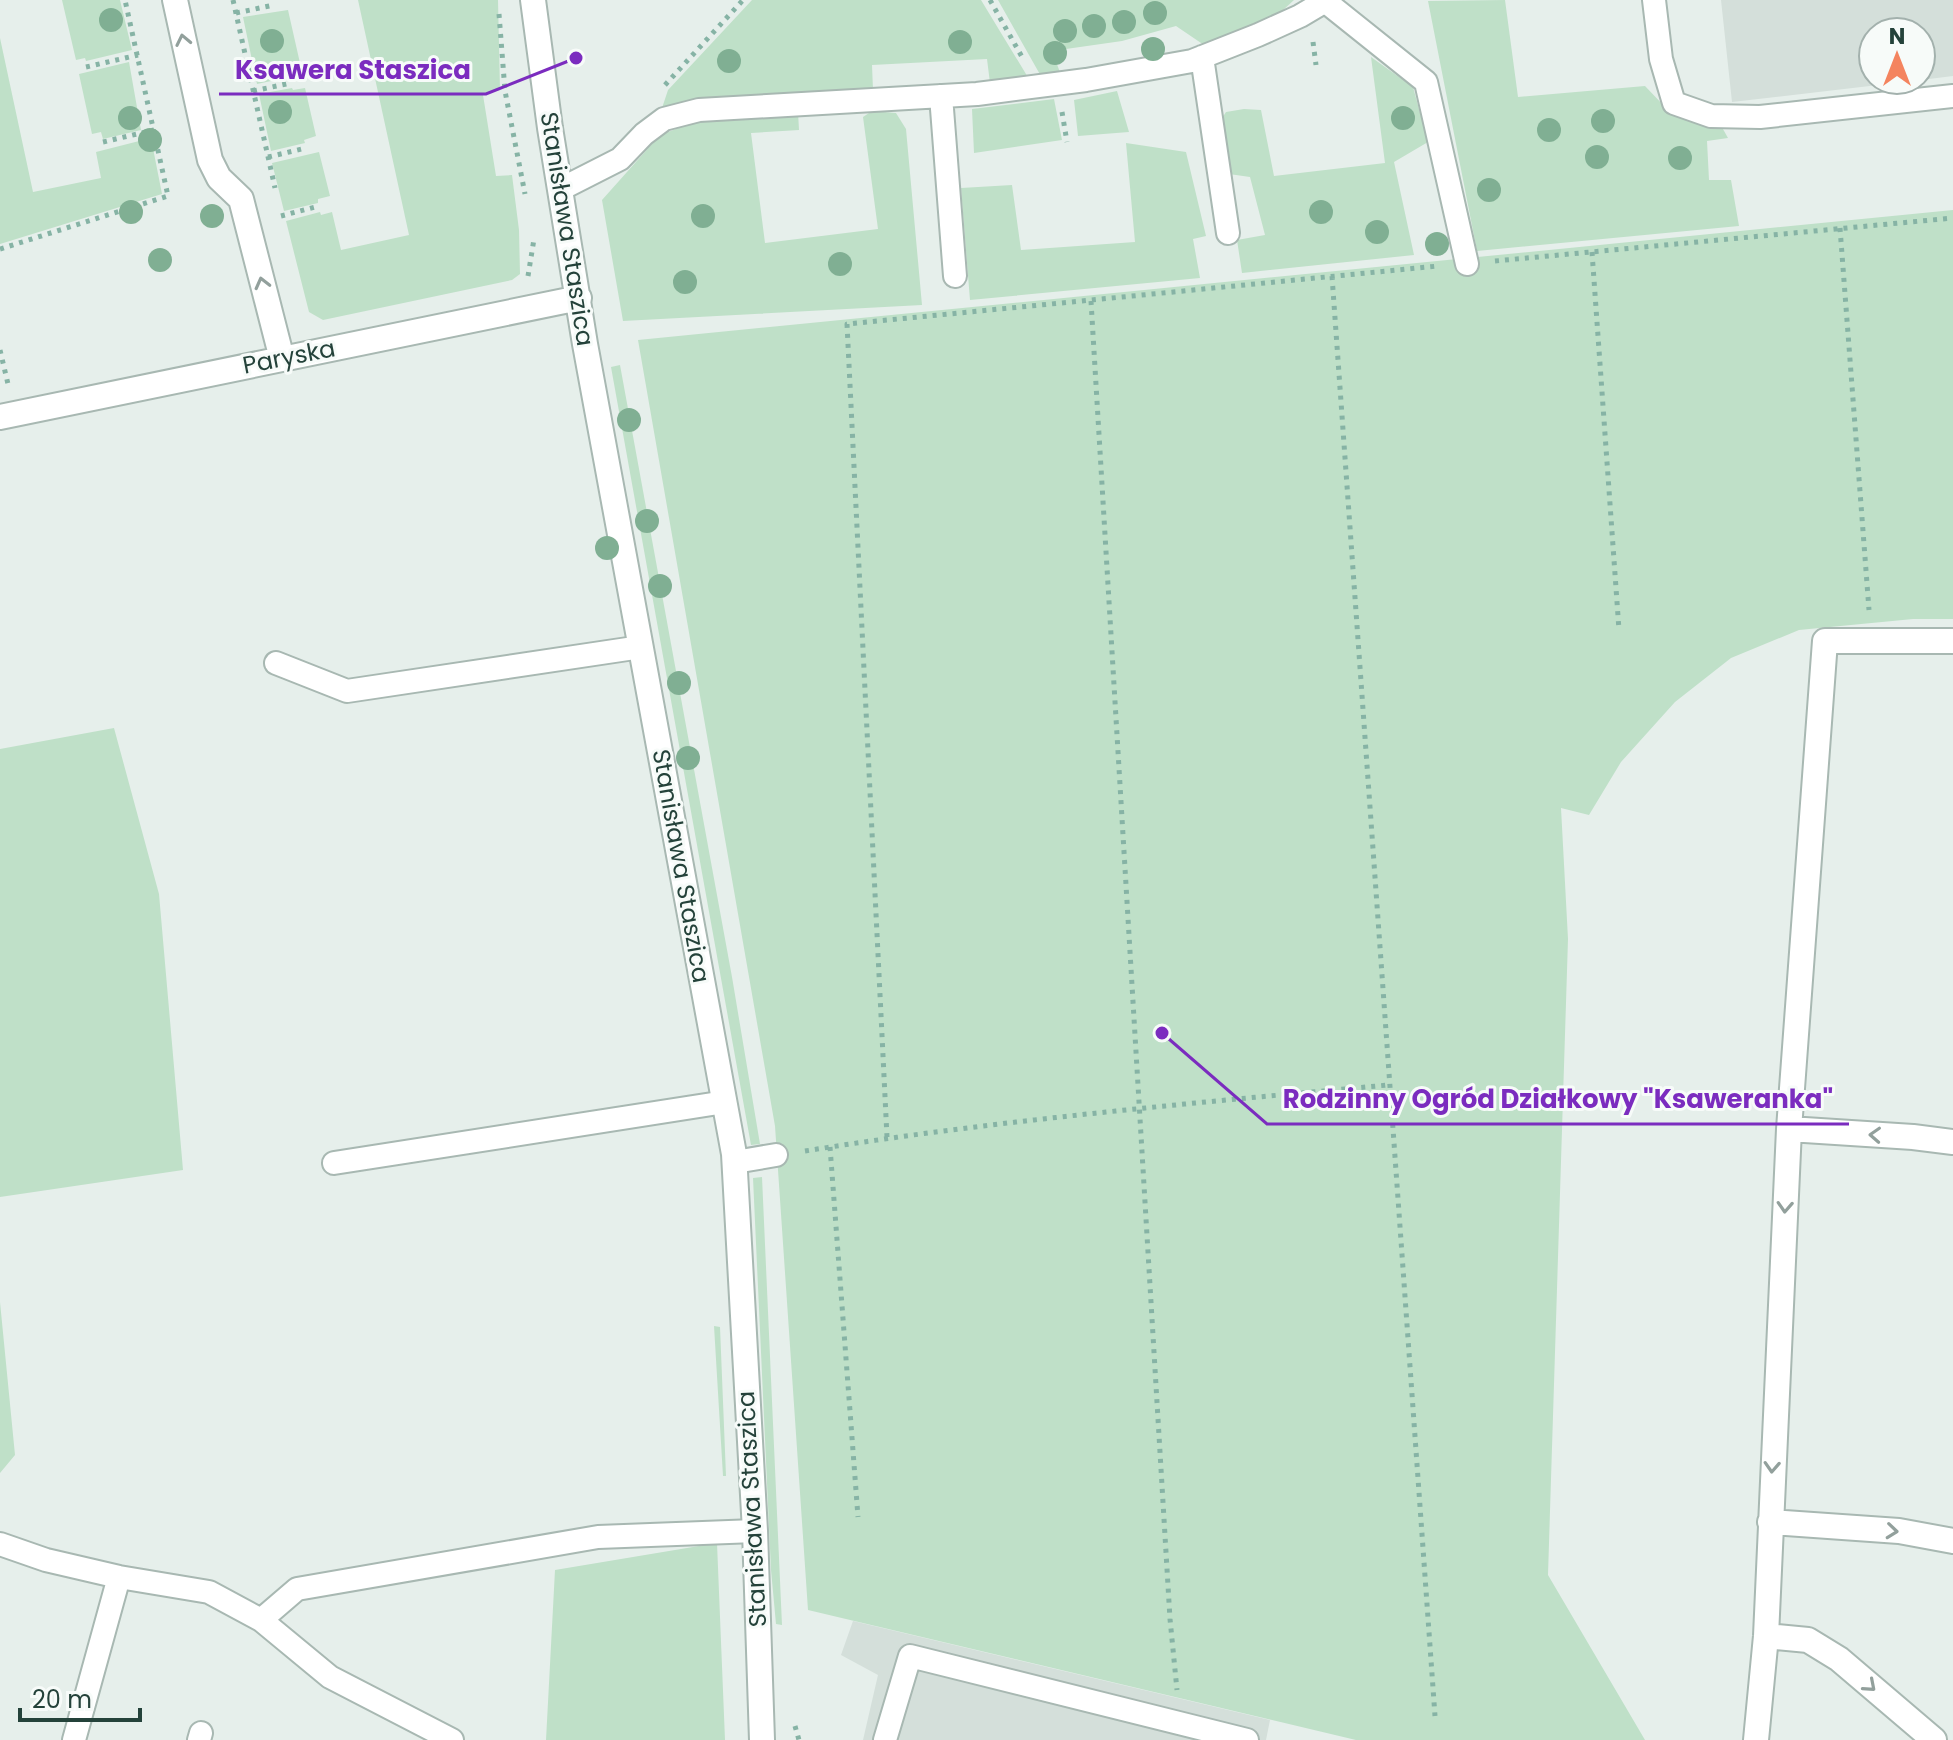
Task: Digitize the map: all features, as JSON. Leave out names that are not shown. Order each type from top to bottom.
[{"type":"street","points":[[175,0],[210,160],[219,178],[241,199],[282,359]]},
{"type":"street","name":"Stanisława Staszica","points":[[533,0],[579,298],[735,1162],[755,1531],[762,1740]]},
{"type":"street","name":"Paryska","points":[[0,417],[579,298]]},
{"type":"street","points":[[1756,1740],[1766,1636],[1789,1129],[1825,641],[1953,641]]},
{"type":"street","points":[[1789,1129],[1953,1142]]},
{"type":"street","points":[[1770,1522],[1899,1531],[1953,1541]]},
{"type":"street","points":[[1766,1636],[1808,1640],[1839,1659],[1934,1740]]},
{"type":"lane","points":[[1654,0],[1661,59],[1674,103],[1711,116],[1760,117],[1953,96]]},
{"type":"lane","points":[[561,189],[620,159],[664,119],[699,110],[941,96],[1039,86],[1177,64],[1258,35],[1326,1],[1426,82],[1467,264]]},
{"type":"lane","points":[[1202,57],[1228,233]]},
{"type":"lane","points":[[941,96],[955,276]]},
{"type":"lane","points":[[276,663],[347,691],[641,647]]},
{"type":"lane","points":[[334,1163],[725,1102]]},
{"type":"lane","points":[[735,1162],[776,1155]]},
{"type":"lane","points":[[261,1620],[297,1589],[598,1537],[755,1531]]},
{"type":"lane","points":[[0,1544],[46,1560],[119,1577],[209,1592],[261,1620],[330,1677],[452,1740]]},
{"type":"lane","points":[[74,1740],[119,1577]]},
{"type":"lane","points":[[885,1740],[910,1656],[1247,1740]]},
{"type":"path","points":[[0,249],[168,196],[125,0]]},
{"type":"path","points":[[233,0],[284,230]]},
{"type":"path","points":[[664,86],[743,0]]},
{"type":"path","points":[[990,0],[1039,86]]},
{"type":"path","points":[[236,13],[274,5]]},
{"type":"path","points":[[499,11],[505,91],[527,204]]},
{"type":"path","points":[[86,67],[138,55]]},
{"type":"path","points":[[253,92],[291,83]]},
{"type":"path","points":[[103,142],[154,130]]},
{"type":"path","points":[[268,157],[306,148]]},
{"type":"path","points":[[281,216],[319,206]]},
{"type":"path","points":[[887,1137],[847,324],[1953,218]]},
{"type":"path","points":[[1840,228],[1870,617]]},
{"type":"path","points":[[519,281],[528,276],[534,235]]},
{"type":"path","points":[[1592,252],[1619,630]]},
{"type":"path","points":[[1332,276],[1435,1716]]},
{"type":"path","points":[[1091,301],[1169,1604],[1177,1691]]},
{"type":"path","points":[[0,350],[9,389],[0,391]]},
{"type":"path","points":[[776,1155],[887,1137],[1140,1108],[1388,1085]]},
{"type":"path","points":[[830,1147],[858,1517]]},
{"type":"shaded area","points":[[1721,0],[1953,0],[1953,76],[1937,78],[1937,16],[1857,16],[1857,87],[1732,102]]},
{"type":"shaded area","points":[[853,1621],[1270,1720],[1266,1740],[863,1740],[878,1675],[841,1655]]},
{"type":"green space","points":[[62,0],[120,0],[132,50],[86,61],[85,58],[76,60]]},
{"type":"green space","points":[[358,0],[498,0],[500,90],[483,95],[496,176],[512,175],[519,230],[520,274],[512,280],[323,320],[309,312],[286,221],[332,212],[341,250],[409,235]]},
{"type":"green space","points":[[752,0],[981,0],[1029,79],[990,83],[987,59],[872,65],[873,90],[715,98],[662,108],[668,90]]},
{"type":"green space","points":[[998,0],[1294,0],[1270,22],[1204,45],[1176,26],[1122,41],[1052,51],[1061,75],[1042,78]]},
{"type":"green space","points":[[1505,0],[1518,97],[1645,86],[1666,108],[1719,122],[1728,138],[1707,141],[1709,180],[1731,180],[1739,226],[1477,251],[1428,1]]},
{"type":"green space","points":[[288,10],[302,72],[257,84],[243,17]]},
{"type":"green space","points":[[0,38],[33,192],[101,178],[96,152],[151,138],[162,194],[0,244]]},
{"type":"green space","points":[[1371,57],[1413,87],[1428,142],[1394,162],[1414,255],[1242,273],[1237,240],[1265,235],[1250,177],[1222,173],[1217,126],[1226,112],[1261,110],[1274,176],[1385,163]]},
{"type":"green space","points":[[129,62],[141,130],[103,139],[101,132],[92,134],[79,74]]},
{"type":"green space","points":[[305,88],[316,136],[304,140],[305,143],[271,151],[259,94]]},
{"type":"green space","points":[[1117,91],[1129,132],[1078,136],[1074,100]]},
{"type":"green space","points":[[1054,99],[1062,140],[974,153],[972,109]]},
{"type":"green space","points":[[872,111],[896,113],[906,129],[922,305],[623,321],[602,200],[660,135],[692,123],[798,112],[799,130],[751,133],[765,243],[878,229],[863,117]]},
{"type":"green space","points":[[1126,143],[1186,152],[1206,236],[1193,239],[1200,278],[970,300],[961,188],[1012,185],[1021,250],[1135,242]]},
{"type":"green space","points":[[319,152],[330,196],[318,199],[318,203],[284,211],[272,163]]},
{"type":"green space","points":[[1953,210],[1953,619],[1913,619],[1799,630],[1731,658],[1675,702],[1621,762],[1589,815],[1561,808],[1568,939],[1548,1575],[1645,1740],[1356,1740],[808,1610],[775,1126],[638,340]]},
{"type":"green space","points":[[620,365],[760,1144],[751,1145],[611,367]]},
{"type":"green space","points":[[114,728],[159,894],[183,1170],[0,1197],[0,749]]},
{"type":"green space","points":[[762,1177],[782,1625],[776,1624],[771,1570],[753,1178]]},
{"type":"green space","points":[[0,1302],[15,1455],[0,1473]]},
{"type":"green space","points":[[714,1326],[720,1327],[726,1476],[723,1476]]},
{"type":"green space","points":[[717,1543],[725,1740],[546,1740],[555,1570]]},
{"type":"place","name":"Ksawera Staszica","points":[[576,58]]},
{"type":"place","name":"Rodzinny Ogród Działkowy \"Ksaweranka\"","points":[[1162,1033]]}]
